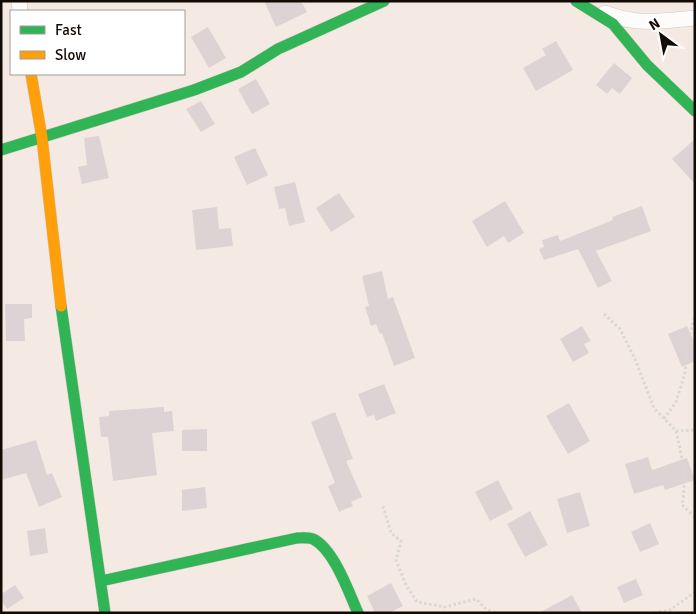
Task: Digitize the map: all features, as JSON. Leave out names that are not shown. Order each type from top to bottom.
[{"type":"street","points":[[1,150],[194,90],[241,72],[278,48],[384,1]]},
{"type":"street","points":[[578,3],[619,19],[645,23],[695,18]]},
{"type":"street","points":[[578,3],[613,24],[647,65],[695,111]]},
{"type":"street","points":[[31,75],[42,138],[66,348],[105,613]]},
{"type":"street","points":[[101,582],[297,538],[311,538],[323,547],[338,572],[358,613]]},
{"type":"path","points":[[604,314],[620,329],[635,359],[654,408],[676,431],[683,463],[685,489],[682,505],[695,517]]},
{"type":"path","points":[[664,419],[676,402],[685,373],[688,339],[695,317]]},
{"type":"path","points":[[676,431],[695,430]]},
{"type":"path","points":[[383,506],[391,533],[402,541],[396,560],[406,585],[417,602],[445,607],[476,599],[487,610],[497,613]]},
{"type":"path","points":[[654,613],[670,610],[695,592]]},
{"type":"building","points":[[264,1],[301,1],[307,12],[276,27]]},
{"type":"building","points":[[208,27],[226,58],[209,68],[191,37]]},
{"type":"building","points":[[556,41],[573,70],[536,91],[523,68],[546,55],[542,49]]},
{"type":"building","points":[[614,63],[632,78],[620,94],[612,88],[607,94],[596,85]]},
{"type":"building","points":[[256,79],[270,104],[252,114],[238,89]]},
{"type":"building","points":[[201,101],[215,124],[201,132],[186,109]]},
{"type":"building","points":[[99,136],[109,178],[82,184],[78,167],[87,165],[84,138]]},
{"type":"building","points":[[695,139],[695,184],[672,159]]},
{"type":"building","points":[[255,148],[268,175],[247,185],[234,157]]},
{"type":"building","points":[[295,182],[305,222],[289,226],[285,208],[279,209],[274,187]]},
{"type":"building","points":[[339,193],[355,217],[331,232],[316,208]]},
{"type":"building","points":[[505,201],[524,233],[508,243],[504,236],[487,247],[472,221]]},
{"type":"building","points":[[642,206],[651,231],[596,251],[612,281],[598,288],[578,249],[544,260],[539,249],[544,247],[542,240],[558,235],[560,241],[613,220],[612,217]]},
{"type":"building","points":[[217,207],[219,229],[231,228],[233,246],[196,250],[192,210]]},
{"type":"building","points":[[382,271],[388,299],[393,297],[415,358],[394,366],[382,333],[380,334],[376,324],[371,326],[365,307],[369,306],[362,276]]},
{"type":"building","points":[[5,304],[32,304],[32,318],[24,319],[25,341],[6,341]]},
{"type":"building","points":[[582,326],[591,341],[584,344],[589,353],[573,362],[560,339]]},
{"type":"building","points":[[687,326],[695,344],[695,361],[682,367],[668,334]]},
{"type":"building","points":[[384,384],[396,413],[376,421],[374,415],[367,417],[358,394]]},
{"type":"building","points":[[569,403],[590,441],[568,454],[546,416]]},
{"type":"building","points":[[164,407],[164,412],[172,411],[174,431],[152,433],[157,475],[113,481],[108,437],[101,437],[99,417],[109,416],[109,411]]},
{"type":"building","points":[[335,412],[353,459],[346,461],[362,497],[351,502],[353,506],[339,512],[328,486],[335,483],[311,422]]},
{"type":"building","points":[[207,429],[207,451],[182,451],[182,430]]},
{"type":"building","points":[[36,440],[47,475],[52,473],[62,497],[39,507],[26,473],[1,480],[1,450]]},
{"type":"building","points":[[648,457],[652,470],[687,458],[695,480],[665,490],[663,485],[634,494],[625,464]]},
{"type":"building","points":[[498,480],[513,509],[490,521],[475,492]]},
{"type":"building","points":[[205,487],[207,508],[182,511],[182,490]]},
{"type":"building","points":[[580,492],[590,526],[567,533],[557,499]]},
{"type":"building","points":[[530,511],[548,545],[525,557],[507,524]]},
{"type":"building","points":[[650,523],[659,544],[640,552],[631,532]]},
{"type":"building","points":[[45,528],[48,553],[30,556],[27,531]]},
{"type":"building","points":[[636,579],[643,595],[624,603],[617,587]]},
{"type":"building","points":[[391,583],[403,606],[389,613],[375,613],[367,596]]},
{"type":"building","points":[[15,585],[24,598],[7,609],[1,600],[1,594]]},
{"type":"building","points":[[572,595],[582,613],[539,613]]},
{"type":"traffic: fast","points":[[1,150],[194,90],[241,72],[278,49],[384,1]]},
{"type":"traffic: fast","points":[[576,1],[613,24],[647,65],[695,111]]},
{"type":"traffic: fast","points":[[61,306],[105,613]]},
{"type":"traffic: fast","points":[[101,581],[297,538],[309,538],[321,544],[328,552],[345,583],[358,613]]},
{"type":"traffic: slow","points":[[31,75],[42,138],[61,306]]}]
